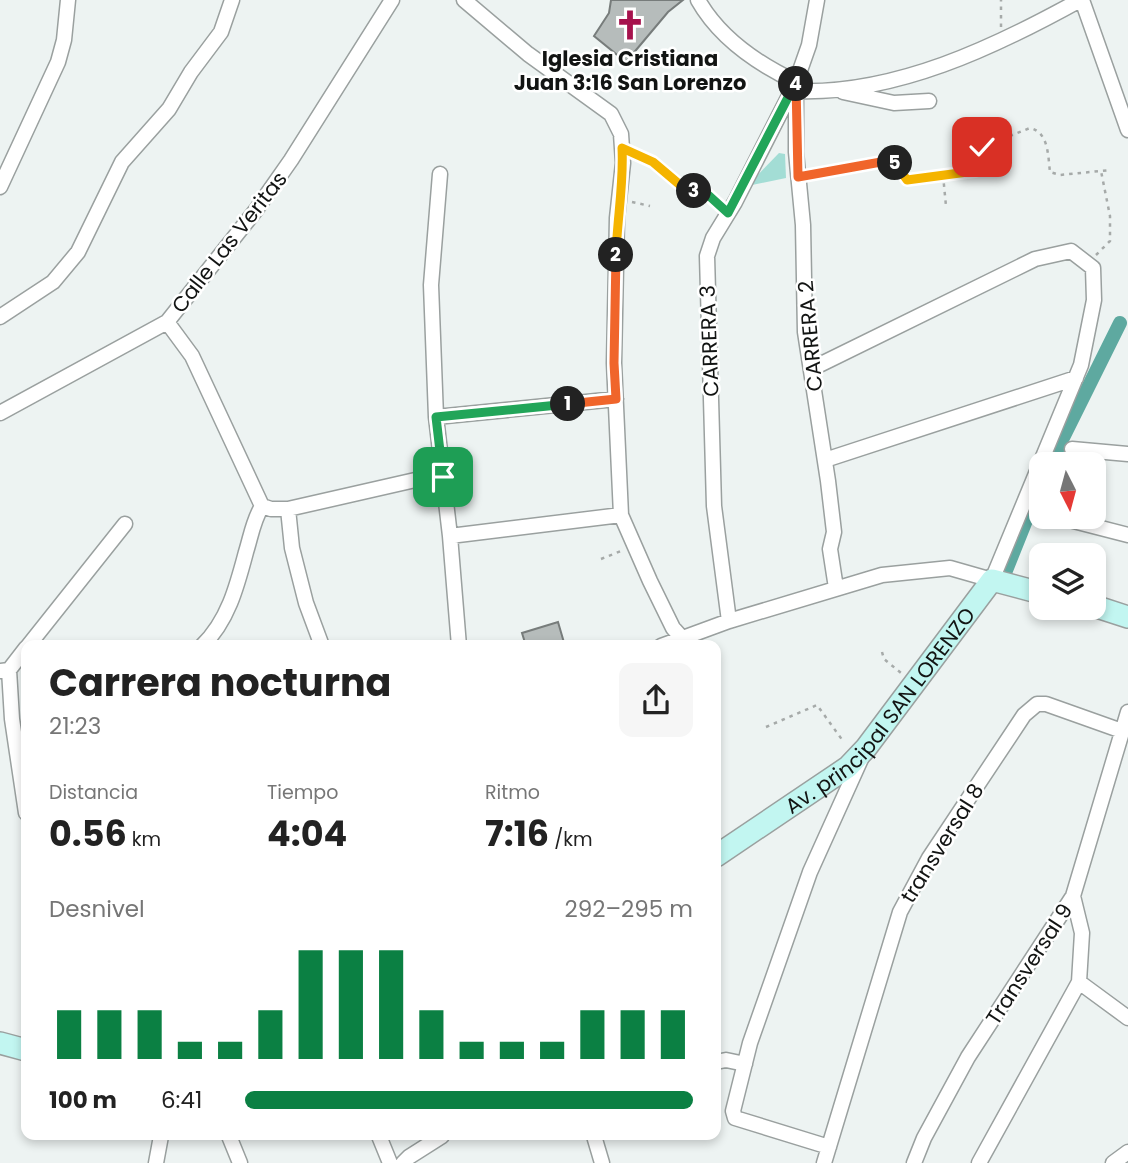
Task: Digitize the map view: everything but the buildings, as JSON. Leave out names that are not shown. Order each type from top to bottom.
[{"type":"main road","points":[[992,580],[1029,590]]},
{"type":"main road","name":"Av. principal SAN LORENZO","points":[[721,848],[848,767],[866,748],[992,580]]},
{"type":"main road","points":[[1106,610],[1128,617]]},
{"type":"main road","points":[[0,1043],[21,1049]]},
{"type":"street","points":[[0,187],[58,62],[64,40],[68,0]]},
{"type":"street","points":[[0,317],[53,282],[78,252],[122,162],[169,109],[191,72],[221,32],[233,0]]},
{"type":"street","name":"Calle Las Veritas","points":[[0,413],[167,322],[256,210],[291,160],[392,0]]},
{"type":"street","points":[[464,0],[528,54],[611,114],[621,134],[623,163],[619,198],[614,363],[621,515],[673,628],[682,640]]},
{"type":"street","points":[[698,0],[712,21],[740,47],[796,86],[838,90],[894,103],[929,102]]},
{"type":"street","name":"CARRERA 2","points":[[817,0],[809,45],[796,86],[798,177],[803,225],[805,332],[834,532],[831,549],[836,588]]},
{"type":"street","points":[[838,90],[910,76],[1019,34],[1082,2],[1128,130]]},
{"type":"street","name":"CARRERA 3","points":[[729,621],[715,506],[707,256],[713,238],[796,86]]},
{"type":"street","points":[[440,174],[431,285],[436,417],[459,640]]},
{"type":"street","points":[[687,640],[729,621],[882,575],[950,568],[992,580],[1081,365],[1094,300],[1093,268],[1071,251],[1035,259],[811,369]]},
{"type":"street","points":[[167,322],[192,356],[262,506],[288,509],[446,473]]},
{"type":"street","points":[[825,460],[1076,378]]},
{"type":"street","points":[[436,417],[616,399]]},
{"type":"street","points":[[1072,449],[1128,454]]},
{"type":"street","points":[[207,640],[224,620],[252,526],[262,506]]},
{"type":"street","points":[[288,509],[292,548],[306,603],[320,640]]},
{"type":"street","points":[[450,536],[621,515]]},
{"type":"street","points":[[33,640],[125,524]]},
{"type":"street","points":[[1105,529],[1128,535]]},
{"type":"street","points":[[21,653],[4,670],[21,779]]},
{"type":"street","name":"transversal 8","points":[[824,1163],[900,912],[929,858],[1024,715],[1037,704],[1046,704],[1122,731]]},
{"type":"street","name":"Transversal 9","points":[[914,1163],[924,1138],[968,1057],[1073,896],[1128,712]]},
{"type":"street","points":[[830,1147],[735,1118],[733,1111],[744,1064],[810,872],[866,748]]},
{"type":"street","points":[[979,1163],[1079,982],[1082,933],[1073,896]]},
{"type":"street","points":[[1079,982],[1128,1017]]},
{"type":"street","points":[[721,1061],[744,1064]]},
{"type":"street","points":[[156,1163],[160,1140]]},
{"type":"street","points":[[231,1140],[240,1163]]},
{"type":"street","points":[[381,1140],[390,1163]]},
{"type":"street","points":[[403,1163],[436,1140]]},
{"type":"street","points":[[595,1140],[602,1163]]},
{"type":"street","points":[[1113,1163],[1128,1152]]},
{"type":"path","points":[[1000,41],[1001,0]]},
{"type":"path","points":[[798,177],[892,160],[907,180],[975,171],[982,147],[1030,128],[1036,129],[1042,135],[1048,150],[1050,172],[1060,175],[1111,170]]},
{"type":"path","points":[[622,148],[653,162],[686,190],[706,193],[728,213]]},
{"type":"path","points":[[1089,266],[1094,256],[1110,241],[1110,216],[1101,171]]},
{"type":"path","points":[[943,175],[946,206]]},
{"type":"path","points":[[619,198],[650,206]]},
{"type":"path","points":[[601,559],[634,546]]},
{"type":"path","points":[[883,652],[884,659],[915,684]]},
{"type":"path","points":[[766,727],[817,705],[843,741]]},
{"type":"shaded area","points":[[779,153],[785,154],[786,178],[752,185],[750,183]]},
{"type":"waterway","points":[[1056,452],[1120,323]]},
{"type":"waterway","points":[[1001,583],[1029,513]]},
{"type":"place","name":"Iglesia Cristiana Juan 3:16 San Lorenzo","points":[[630,25]]},
{"type":"route","points":[[443,477],[436,417],[616,399],[614,363],[617,218],[622,148],[653,162],[686,190],[706,193],[728,213],[796,82],[798,177],[892,160],[907,180],[975,171],[982,147]]}]
